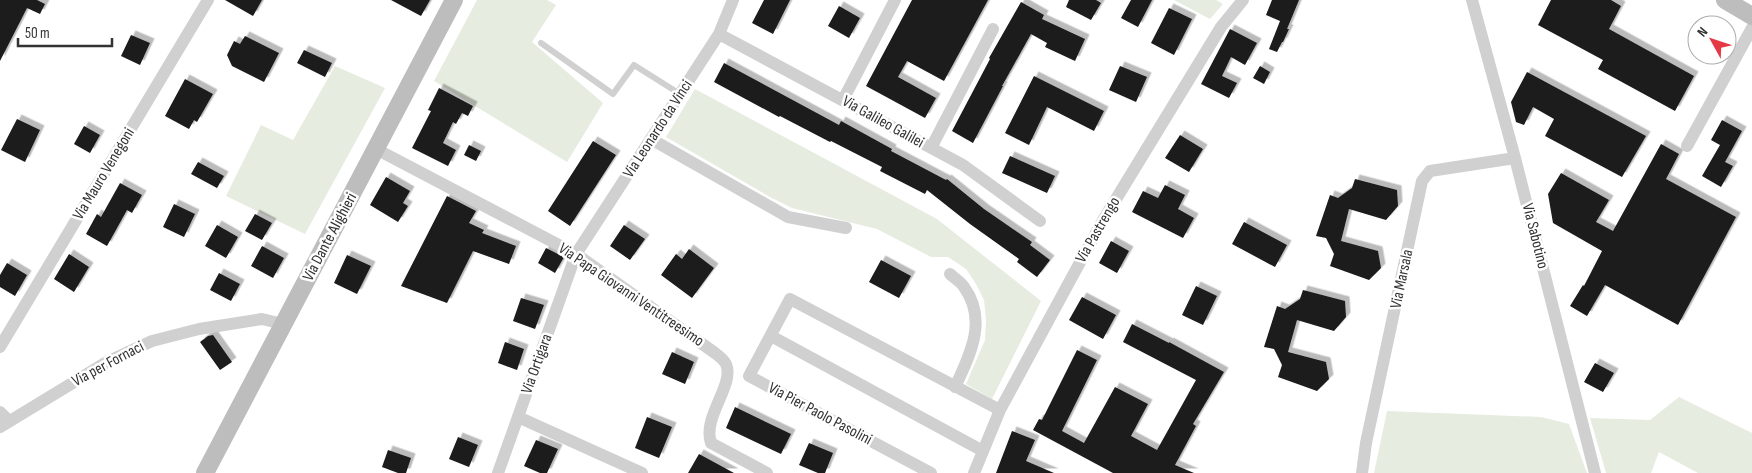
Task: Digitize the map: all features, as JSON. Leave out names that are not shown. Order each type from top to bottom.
[{"type":"street","name":"Via Mauro Venegoni","points":[[0,347],[208,0]]},
{"type":"street","name":"Via Dante Alighieri","points":[[205,473],[454,0]]},
{"type":"street","name":"Via Leonardo da Vinci","points":[[576,254],[719,34],[733,0]]},
{"type":"street","points":[[843,100],[895,0]]},
{"type":"street","name":"Via Pastrengo","points":[[974,473],[1000,410],[1102,222],[1221,26],[1243,0]]},
{"type":"street","name":"Via Sabotino","points":[[1472,0],[1515,158],[1595,473]]},
{"type":"street","points":[[1725,0],[1752,16]]},
{"type":"street","points":[[1687,146],[1752,28]]},
{"type":"street","points":[[931,148],[993,29]]},
{"type":"street","name":"Via Galileo Galilei","points":[[719,34],[963,165],[1040,221]]},
{"type":"street","points":[[651,139],[788,217],[846,228]]},
{"type":"street","name":"Via Papa Giovanni Ventitreesimo","points":[[376,149],[576,254],[715,353],[723,360],[727,376],[708,434],[712,442],[767,473]]},
{"type":"street","name":"Via Marsala","points":[[1362,473],[1366,443],[1422,181],[1430,171],[1515,158]]},
{"type":"street","name":"Via Ortigara","points":[[498,473],[576,254]]},
{"type":"street","points":[[950,274],[964,286],[973,304],[976,323],[974,344],[956,387]]},
{"type":"street","name":"Via Pier Paolo Pasolini","points":[[931,473],[749,376],[790,299],[1000,410]]},
{"type":"street","name":"Via per Fornaci","points":[[3,420],[107,362],[152,342],[199,329],[262,319],[284,324]]},
{"type":"street","points":[[771,336],[983,451]]},
{"type":"street","points":[[518,417],[642,473]]},
{"type":"lane","points":[[541,43],[613,94],[634,65],[680,94]]},
{"type":"shaded area","points":[[477,0],[547,0],[556,5],[532,42],[603,103],[567,162],[434,81]]},
{"type":"shaded area","points":[[1174,0],[1216,0],[1223,4],[1210,19]]},
{"type":"shaded area","points":[[335,66],[385,88],[305,234],[226,196],[261,125],[293,140]]},
{"type":"shaded area","points":[[695,89],[937,219],[1041,301],[992,399],[966,384],[985,340],[986,320],[984,300],[966,269],[948,257],[931,257],[877,229],[792,208],[666,137]]},
{"type":"shaded area","points":[[1679,397],[1752,433],[1752,473],[1698,473],[1659,452],[1651,473],[1606,473],[1590,418],[1650,420]]},
{"type":"shaded area","points":[[1387,411],[1541,417],[1569,424],[1587,473],[1374,473]]},
{"type":"building","points":[[0,0],[37,0],[45,4],[40,14],[27,8],[0,61]]},
{"type":"building","points":[[225,0],[262,0],[253,16]]},
{"type":"building","points":[[391,0],[430,0],[421,16]]},
{"type":"building","points":[[764,0],[790,0],[773,34],[752,23]]},
{"type":"building","points":[[912,0],[988,0],[944,81],[907,61],[898,77],[936,98],[925,118],[866,86]]},
{"type":"building","points":[[1069,0],[1096,0],[1101,3],[1091,20],[1066,7]]},
{"type":"building","points":[[1131,0],[1152,0],[1138,27],[1121,18]]},
{"type":"building","points":[[1272,0],[1299,0],[1287,29],[1289,29],[1277,52],[1269,49],[1280,21],[1266,15]]},
{"type":"building","points":[[1551,0],[1611,0],[1621,6],[1609,29],[1694,76],[1675,111],[1598,69],[1603,60],[1538,25]]},
{"type":"building","points":[[1021,2],[1044,15],[1042,19],[1085,39],[1075,61],[1045,47],[1047,43],[1031,34],[973,143],[952,131],[989,58]]},
{"type":"building","points":[[839,6],[860,18],[849,38],[828,26]]},
{"type":"building","points":[[1169,8],[1192,19],[1174,55],[1151,43]]},
{"type":"building","points":[[1230,29],[1257,43],[1245,65],[1231,57],[1222,76],[1237,83],[1229,98],[1201,84]]},
{"type":"building","points":[[131,35],[150,43],[140,65],[121,56]]},
{"type":"building","points":[[245,36],[279,53],[264,82],[232,66],[227,55],[234,41],[240,44]]},
{"type":"building","points":[[304,50],[332,63],[325,77],[297,63]]},
{"type":"building","points":[[724,63],[839,125],[841,121],[892,149],[891,151],[947,179],[984,209],[1032,242],[1030,245],[1050,260],[1037,277],[1017,262],[1019,259],[927,190],[925,194],[880,171],[882,167],[779,117],[714,82]]},
{"type":"building","points":[[1120,66],[1147,77],[1136,102],[1109,90]]},
{"type":"building","points":[[1260,66],[1270,72],[1264,84],[1253,78]]},
{"type":"building","points":[[1527,72],[1646,136],[1622,177],[1545,136],[1554,119],[1533,107],[1524,125],[1516,122],[1511,102]]},
{"type":"building","points":[[1034,76],[1104,111],[1094,131],[1047,107],[1029,145],[1005,133]]},
{"type":"building","points":[[185,79],[213,94],[197,122],[194,120],[189,129],[165,116]]},
{"type":"building","points":[[439,88],[473,106],[468,116],[462,113],[456,124],[453,122],[443,143],[456,150],[448,166],[412,148],[431,111],[428,110]]},
{"type":"building","points":[[17,119],[40,130],[25,162],[1,150]]},
{"type":"building","points":[[1722,120],[1742,131],[1725,162],[1733,166],[1721,187],[1702,176],[1720,145],[1711,140]]},
{"type":"building","points":[[84,126],[100,135],[90,153],[74,144]]},
{"type":"building","points":[[1180,135],[1203,149],[1189,172],[1165,158]]},
{"type":"building","points":[[593,141],[616,155],[570,226],[548,211]]},
{"type":"building","points":[[1661,144],[1679,154],[1666,179],[1736,217],[1678,325],[1605,285],[1587,316],[1570,306],[1584,286],[1602,251],[1553,223],[1548,194],[1561,173],[1609,200],[1596,222],[1613,231]]},
{"type":"building","points":[[469,145],[481,151],[476,161],[464,155]]},
{"type":"building","points":[[1010,156],[1055,176],[1047,193],[1002,173]]},
{"type":"building","points":[[198,162],[224,176],[217,188],[191,174]]},
{"type":"building","points":[[386,177],[410,191],[403,203],[408,206],[398,222],[370,205]]},
{"type":"building","points":[[1355,179],[1397,190],[1398,206],[1386,220],[1349,209],[1341,241],[1378,251],[1381,268],[1369,280],[1330,266],[1334,254],[1326,238],[1316,236],[1330,195],[1338,198],[1352,188]]},
{"type":"building","points":[[120,183],[142,195],[132,213],[127,210],[107,246],[86,234],[97,214],[101,217]]},
{"type":"building","points":[[1165,185],[1185,195],[1178,209],[1194,218],[1183,238],[1132,212],[1143,191],[1158,198]]},
{"type":"building","points":[[447,196],[476,211],[469,223],[484,230],[482,233],[516,246],[509,264],[473,251],[447,303],[401,286]]},
{"type":"building","points":[[174,204],[195,214],[184,237],[163,227]]},
{"type":"building","points":[[255,214],[272,223],[262,240],[245,231]]},
{"type":"building","points":[[1244,222],[1287,245],[1275,267],[1232,244]]},
{"type":"building","points":[[217,225],[238,237],[226,258],[205,246]]},
{"type":"building","points":[[624,225],[645,239],[630,260],[610,246]]},
{"type":"building","points":[[1111,241],[1129,251],[1117,273],[1099,263]]},
{"type":"building","points":[[262,246],[284,258],[273,278],[251,266]]},
{"type":"building","points":[[546,248],[564,257],[555,273],[538,263]]},
{"type":"building","points":[[689,249],[714,268],[692,298],[661,275],[676,254],[682,259]]},
{"type":"building","points":[[69,254],[89,267],[74,292],[54,279]]},
{"type":"building","points":[[347,255],[371,266],[357,294],[334,283]]},
{"type":"building","points":[[881,260],[911,276],[899,298],[869,282]]},
{"type":"building","points":[[7,263],[27,275],[15,296],[0,287],[0,275]]},
{"type":"building","points":[[219,273],[240,284],[231,301],[210,290]]},
{"type":"building","points":[[1196,286],[1217,296],[1203,325],[1182,315]]},
{"type":"building","points":[[1303,290],[1345,301],[1346,317],[1334,331],[1297,320],[1288,352],[1326,362],[1329,379],[1317,391],[1278,377],[1282,365],[1274,349],[1264,347],[1277,306],[1285,309],[1300,299]]},
{"type":"building","points":[[1082,297],[1116,315],[1103,339],[1069,320]]},
{"type":"building","points":[[521,298],[544,305],[535,329],[513,321]]},
{"type":"building","points":[[1132,324],[1224,372],[1193,424],[1196,426],[1175,465],[1194,473],[1113,473],[1033,430],[1039,419],[1042,420],[1077,350],[1097,360],[1062,431],[1084,443],[1115,387],[1148,404],[1131,436],[1157,450],[1196,380],[1123,342]]},
{"type":"building","points":[[213,335],[232,362],[220,370],[200,342]]},
{"type":"building","points":[[505,342],[524,349],[517,370],[498,363]]},
{"type":"building","points":[[672,352],[694,362],[685,384],[662,374]]},
{"type":"building","points":[[1595,363],[1614,373],[1603,392],[1584,382]]},
{"type":"building","points":[[735,407],[791,434],[781,454],[726,428]]},
{"type":"building","points":[[647,417],[672,427],[659,458],[635,448]]},
{"type":"building","points":[[1012,431],[1035,440],[1026,461],[1054,473],[996,473]]},
{"type":"building","points":[[458,437],[478,445],[469,467],[449,459]]},
{"type":"building","points":[[536,440],[558,449],[547,473],[540,473],[524,466]]},
{"type":"building","points":[[809,443],[833,453],[825,473],[818,473],[799,465]]},
{"type":"building","points":[[388,450],[411,458],[406,473],[398,473],[382,467]]},
{"type":"building","points":[[699,454],[734,473],[688,473]]}]
